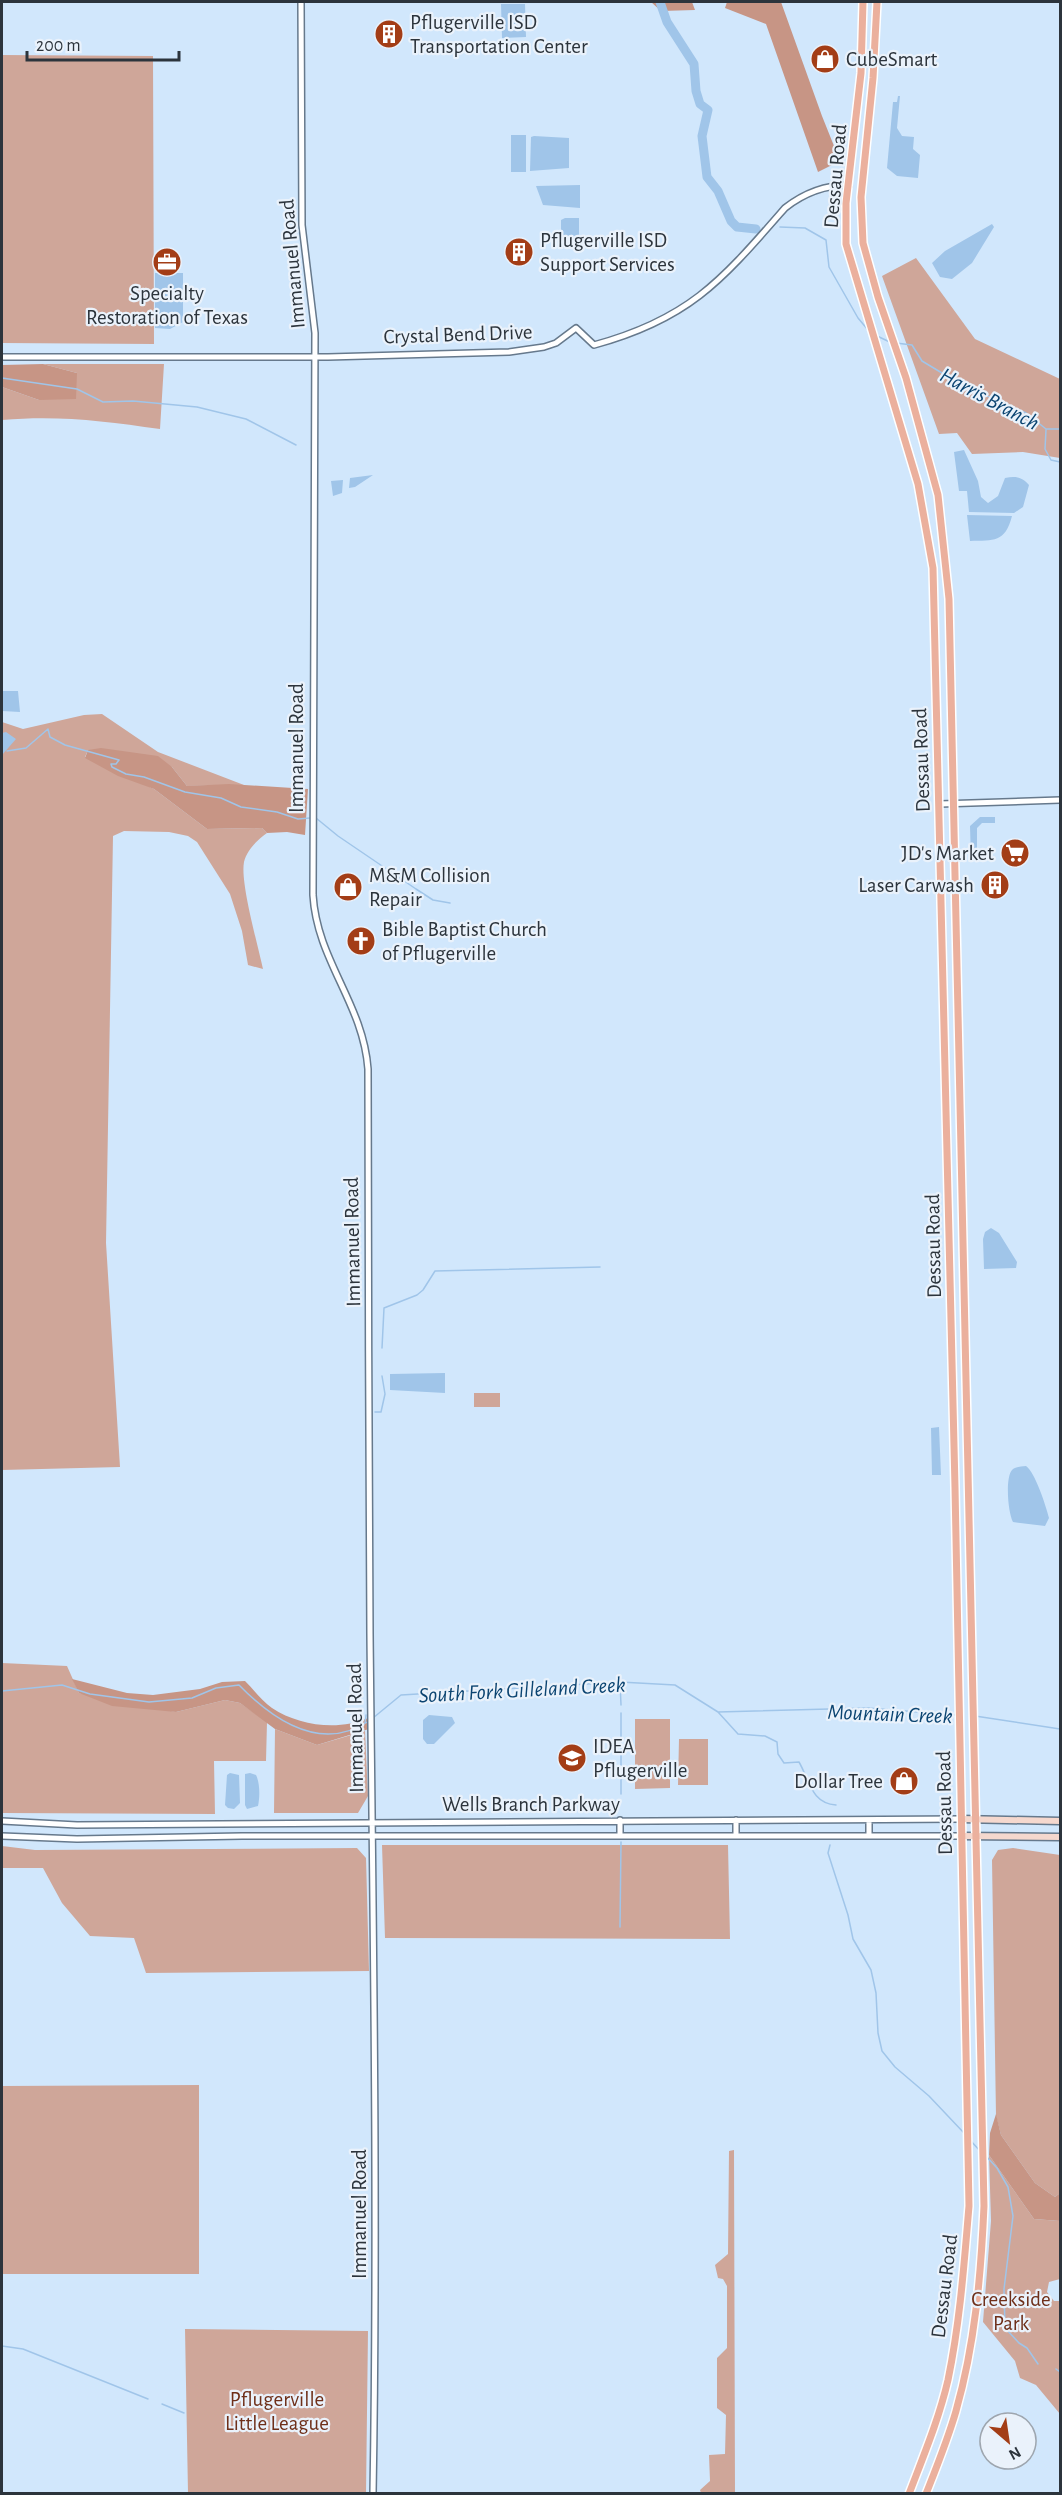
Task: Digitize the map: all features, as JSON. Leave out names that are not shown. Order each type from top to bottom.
[{"type":"main road","name":"Dessau Road","points":[[863,2],[861,73],[846,203],[846,243],[856,283],[918,484],[933,568],[940,804],[969,2206],[961,2307],[947,2382],[930,2439],[909,2493]]},
{"type":"main road","name":"Dessau Road","points":[[877,2],[860,219],[863,243],[906,378],[938,495],[949,599],[984,2172],[977,2308],[965,2377],[947,2440],[927,2493]]},
{"type":"main road","name":"Wells Branch Parkway","points":[[961,1819],[1060,1821]]},
{"type":"main road","name":"Wells Branch Parkway","points":[[961,1836],[1060,1837]]},
{"type":"main road","points":[[969,2206],[984,2206]]},
{"type":"street","name":"Immanuel Road","points":[[302,2],[302,225],[314,320],[315,357],[312,885],[318,931],[360,1027],[368,1069],[376,2325],[373,2493]]},
{"type":"street","name":"Crystal Bend Drive","points":[[2,357],[315,357],[532,350],[556,343],[576,328],[594,345],[650,327],[678,311],[713,286],[733,268],[785,208],[794,201],[832,185],[849,185]]},
{"type":"street","points":[[940,804],[1060,800]]},
{"type":"street","name":"Wells Branch Parkway","points":[[2,1821],[77,1825],[374,1821],[961,1819]]},
{"type":"street","points":[[620,1820],[620,1836]]},
{"type":"street","points":[[736,1820],[736,1836]]},
{"type":"street","points":[[868,1836],[869,1820]]},
{"type":"street","name":"Wells Branch Parkway","points":[[2,1836],[77,1839],[373,1836],[961,1836]]},
{"type":"green space","points":[[2,55],[153,56],[154,344],[2,343]]},
{"type":"green space","points":[[916,258],[975,339],[1060,379],[1060,458],[1023,452],[972,454],[957,433],[939,434],[882,276]]},
{"type":"green space","points":[[43,364],[164,364],[160,429],[81,420],[42,418],[2,420],[2,387],[39,400],[77,373]]},
{"type":"green space","points":[[102,714],[158,752],[244,785],[187,786],[172,767],[88,750],[85,757],[154,789],[207,829],[262,828],[267,833],[247,853],[243,872],[263,969],[248,965],[242,931],[230,894],[197,842],[188,836],[169,832],[124,831],[113,836],[106,1243],[120,1467],[2,1470],[2,722],[23,729],[84,715]]},
{"type":"green space","points":[[474,1393],[500,1393],[500,1407],[474,1407]]},
{"type":"green space","points":[[2,1663],[67,1666],[79,1693],[176,1712],[225,1700],[240,1703],[267,1722],[266,1761],[214,1761],[215,1814],[2,1813]]},
{"type":"green space","points":[[635,1719],[670,1719],[670,1788],[635,1789]]},
{"type":"green space","points":[[275,1729],[317,1745],[365,1731],[368,1796],[358,1813],[274,1813]]},
{"type":"green space","points":[[679,1739],[708,1739],[708,1785],[678,1785]]},
{"type":"green space","points":[[382,1845],[728,1845],[730,1939],[385,1938]]},
{"type":"green space","points":[[2,1846],[35,1850],[357,1848],[366,1858],[369,1971],[146,1973],[134,1938],[90,1936],[62,1903],[43,1868],[2,1868]]},
{"type":"green space","points":[[1013,1848],[1060,1855],[1060,2193],[1055,2197],[1035,2183],[1001,2135],[996,2116],[992,1860],[998,1850]]},
{"type":"green space","points":[[199,2085],[199,2274],[2,2274],[2,2086]]},
{"type":"green space","points":[[734,2150],[735,2493],[701,2493],[700,2490],[710,2481],[709,2455],[725,2454],[726,2415],[717,2408],[717,2358],[727,2348],[727,2286],[723,2279],[718,2278],[715,2265],[728,2254],[729,2151]]},
{"type":"green space","name":"Creekside Park","points":[[989,2155],[1034,2219],[1060,2221],[1060,2279],[1049,2282],[1047,2292],[1054,2301],[1060,2301],[1060,2414],[1036,2385],[1020,2378],[1015,2361],[983,2322],[991,2221]]},
{"type":"green space","name":"Pflugerville Little League","points":[[185,2329],[368,2331],[366,2493],[188,2493]]},
{"type":"shaded area","points":[[651,2],[692,2],[695,10],[661,11]]},
{"type":"shaded area","points":[[727,2],[781,2],[840,161],[818,172],[766,24],[725,8]]},
{"type":"shaded area","points":[[43,364],[77,373],[76,399],[39,400],[2,387],[2,365]]},
{"type":"shaded area","points":[[101,748],[158,756],[172,767],[187,786],[229,784],[308,789],[305,835],[287,832],[267,833],[262,828],[207,829],[154,789],[118,776],[85,758],[88,750]]},
{"type":"shaded area","points":[[72,1679],[127,1693],[153,1695],[200,1689],[222,1682],[245,1681],[268,1705],[294,1719],[319,1725],[332,1725],[357,1722],[368,1718],[369,1729],[317,1745],[275,1729],[240,1703],[225,1700],[176,1712],[112,1706],[79,1693]]},
{"type":"shaded area","points":[[996,2114],[1001,2135],[1035,2183],[1055,2197],[1060,2193],[1060,2221],[1034,2219],[989,2155],[990,2133]]},
{"type":"water","points":[[501,4],[525,4],[526,37],[502,38]]},
{"type":"water","points":[[900,96],[897,128],[902,136],[914,137],[913,149],[920,155],[918,178],[897,176],[887,168],[893,102],[897,102]]},
{"type":"water","points":[[511,135],[526,135],[526,172],[511,172]]},
{"type":"water","points":[[531,137],[569,138],[569,168],[530,171]]},
{"type":"water","points":[[580,185],[580,208],[543,205],[536,186]]},
{"type":"water","points":[[579,218],[579,247],[561,248],[561,220]]},
{"type":"water","points":[[992,224],[994,227],[972,263],[952,279],[940,277],[932,263],[945,251]]},
{"type":"water","points":[[155,273],[183,273],[183,322],[170,329],[155,328]]},
{"type":"water","points":[[964,450],[978,481],[981,497],[988,503],[998,496],[1005,478],[1018,478],[1029,485],[1023,507],[1014,513],[969,512],[967,491],[959,491],[954,452]]},
{"type":"water","points":[[373,475],[355,487],[349,488],[350,478]]},
{"type":"water","points":[[343,480],[342,493],[333,496],[331,481]]},
{"type":"water","points":[[967,515],[1012,516],[1002,536],[992,540],[970,541]]},
{"type":"water","points":[[2,691],[18,691],[20,712],[2,711]]},
{"type":"water","points":[[6,732],[16,739],[2,755],[2,733]]},
{"type":"water","points":[[980,817],[995,817],[995,823],[982,823],[977,828],[977,860],[971,860],[970,826]]},
{"type":"water","points":[[991,1228],[999,1233],[1017,1262],[1016,1268],[984,1269],[983,1239],[985,1232]]},
{"type":"water","points":[[445,1373],[445,1393],[390,1390],[390,1374]]},
{"type":"water","points":[[939,1427],[941,1475],[932,1475],[931,1428]]},
{"type":"water","points":[[1026,1466],[1036,1482],[1049,1518],[1045,1526],[1013,1522],[1011,1518],[1008,1480],[1012,1470]]},
{"type":"water","points":[[429,1715],[452,1717],[455,1723],[434,1744],[427,1744],[423,1739],[423,1720]]},
{"type":"water","points":[[230,1773],[239,1775],[240,1803],[234,1809],[225,1805],[227,1775]]},
{"type":"water","points":[[245,1774],[256,1775],[259,1798],[258,1806],[247,1809]]},
{"type":"waterway","name":"Harris Branch","points":[[660,2],[667,22],[694,64],[696,91],[700,104],[708,110],[702,136],[707,177],[718,191],[731,221],[737,227],[756,229]]},
{"type":"waterway","name":"Harris Branch","points":[[780,227],[805,228],[826,240],[829,267],[858,318],[868,330]]},
{"type":"waterway","name":"Harris Branch","points":[[877,336],[892,343]]},
{"type":"waterway","name":"Harris Branch","points":[[896,343],[912,345],[922,361],[962,385],[1026,413],[1046,429],[1060,429]]},
{"type":"waterway","points":[[2,378],[77,389],[103,402],[133,401],[197,407],[246,419],[296,445]]},
{"type":"waterway","points":[[1046,430],[1045,449],[1051,460],[1060,462]]},
{"type":"waterway","points":[[7,751],[26,748],[48,729],[50,737],[65,745],[119,760],[116,764],[111,764],[112,767],[126,774],[144,777],[185,792],[221,798],[241,807],[277,812],[298,819],[310,818]]},
{"type":"waterway","points":[[316,818],[338,836],[433,900],[450,903]]},
{"type":"waterway","points":[[382,1348],[384,1308],[417,1295],[435,1271],[600,1267]]},
{"type":"waterway","points":[[375,1412],[381,1412],[385,1394],[382,1376]]},
{"type":"waterway","points":[[620,1682],[621,1705]]},
{"type":"waterway","name":"South Fork Gilleland Creek","points":[[373,1718],[401,1695],[620,1682],[675,1685],[718,1712],[738,1734],[765,1736],[777,1742],[778,1754],[784,1763],[799,1762],[816,1796],[836,1805]]},
{"type":"waterway","name":"South Fork Gilleland Creek","points":[[2,1691],[62,1685],[90,1694],[149,1702],[192,1698],[216,1688],[239,1685],[283,1721],[316,1733],[333,1734],[351,1730],[369,1721]]},
{"type":"waterway","name":"Mountain Creek","points":[[718,1712],[868,1708],[956,1715]]},
{"type":"waterway","points":[[621,1713],[621,1794]]},
{"type":"waterway","name":"South Fork Gilleland Creek","points":[[365,1723],[366,1715]]},
{"type":"waterway","name":"Mountain Creek","points":[[975,1716],[1060,1729]]},
{"type":"waterway","points":[[620,1927],[621,1842]]},
{"type":"waterway","name":"South Fork Gilleland Creek","points":[[830,1845],[828,1853],[848,1915],[853,1939],[871,1970],[876,1993],[878,2033],[882,2051],[895,2067],[929,2096],[964,2133]]},
{"type":"waterway","name":"South Fork Gilleland Creek","points":[[971,2141],[980,2151]]},
{"type":"waterway","name":"South Fork Gilleland Creek","points":[[986,2156],[997,2168],[1008,2187],[1013,2216],[1004,2289],[1005,2328],[1027,2348],[1038,2364]]},
{"type":"waterway","points":[[2,2346],[23,2349],[148,2399]]},
{"type":"waterway","name":"South Fork Gilleland Creek","points":[[1056,2369],[1060,2372]]},
{"type":"waterway","points":[[162,2404],[184,2413]]},
{"type":"place","name":"Pflugerville ISD Transportation Center","points":[[389,34]]},
{"type":"place","name":"CubeSmart","points":[[825,59]]},
{"type":"place","name":"Pflugerville ISD Support Services","points":[[519,252]]},
{"type":"place","name":"Specialty Restoration of Texas","points":[[167,262]]},
{"type":"place","name":"JD's Market","points":[[1015,853]]},
{"type":"place","name":"Laser Carwash","points":[[995,885]]},
{"type":"place","name":"M&M Collision Repair","points":[[348,887]]},
{"type":"place","name":"Bible Baptist Church of Pflugerville","points":[[361,941]]},
{"type":"place","name":"IDEA Pflugerville","points":[[572,1758]]},
{"type":"place","name":"Dollar Tree","points":[[904,1781]]}]
